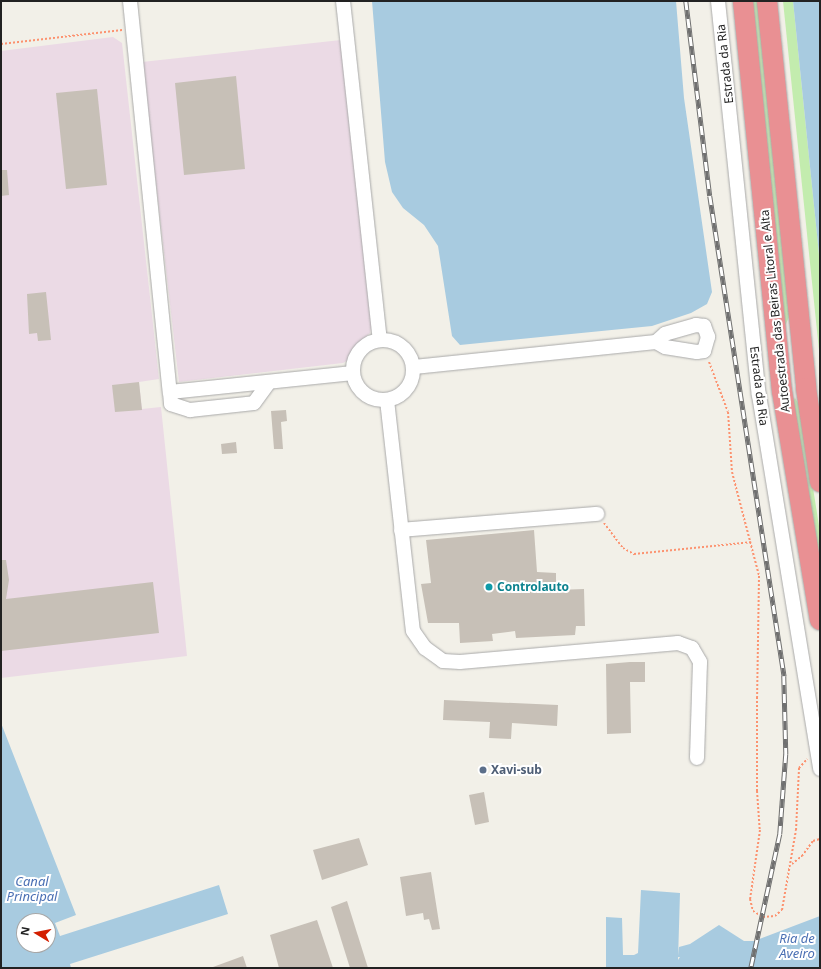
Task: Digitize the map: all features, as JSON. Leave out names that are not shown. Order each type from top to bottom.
[{"type":"highway","name":"Autoestrada das Beiras Litoral e Alta","points":[[743,1],[782,391],[820,620]]},
{"type":"highway","name":"Autoestrada das Beiras Litoral e Alta","points":[[767,1],[806,388],[820,482]]},
{"type":"street","points":[[130,1],[171,404],[190,410],[254,403],[269,382]]},
{"type":"street","points":[[343,1],[380,340]]},
{"type":"street","name":"Estrada da Ria","points":[[718,1],[759,395],[774,498],[820,769]]},
{"type":"street","points":[[414,367],[656,342],[691,351],[704,351],[708,336],[704,326],[696,325],[665,334],[656,342]]},
{"type":"street","points":[[380,340],[387,340],[400,344],[410,354],[414,367],[412,381],[405,392],[387,400],[379,401],[366,396],[357,386],[353,373],[354,360],[362,348],[380,340]]},
{"type":"street","points":[[170,392],[353,373]]},
{"type":"street","points":[[387,400],[413,631],[425,648],[443,661],[460,662],[600,648],[678,643],[692,648],[700,662],[697,758]]},
{"type":"street","points":[[401,530],[597,514]]},
{"type":"path","points":[[1,44],[133,29]]},
{"type":"path","points":[[704,351],[728,412],[732,472],[738,500],[752,542],[759,576],[757,705],[760,830],[750,899],[753,911],[763,917],[775,916],[782,910],[792,864],[799,768],[806,759],[818,753]]},
{"type":"path","points":[[597,514],[623,548],[634,554],[752,542]]},
{"type":"path","points":[[792,864],[802,856],[813,841],[820,839]]},
{"type":"shaded area","points":[[113,37],[122,43],[159,379],[139,382],[141,402],[142,409],[161,407],[187,656],[1,678],[1,51]]},
{"type":"shaded area","points":[[341,40],[372,322],[370,333],[353,348],[348,360],[343,363],[179,382],[142,62]]},
{"type":"green space","points":[[749,1],[759,1],[790,315],[785,326]]},
{"type":"green space","points":[[783,1],[793,1],[820,264],[820,360]]},
{"type":"green space","points":[[795,398],[800,406],[820,532],[820,586],[790,407]]},
{"type":"water","points":[[372,1],[676,1],[684,98],[712,292],[707,304],[691,313],[652,326],[460,345],[452,336],[438,246],[424,225],[403,208],[392,192],[385,162]]},
{"type":"water","points":[[793,1],[820,1],[820,264]]},
{"type":"water","name":"Canal Principal","points":[[1,723],[76,915],[56,923],[56,913],[16,913],[16,953],[56,953],[56,926],[60,936],[219,885],[228,914],[70,964],[71,968],[1,968]]},
{"type":"water","name":"Ria de Aveiro","points":[[641,890],[680,893],[678,956],[679,947],[690,944],[719,925],[744,941],[754,941],[820,916],[820,968],[606,968],[606,917],[622,918],[623,955],[634,955],[638,953]]},
{"type":"building","points":[[236,76],[245,169],[184,175],[175,83]]},
{"type":"building","points":[[97,89],[107,185],[66,189],[56,93]]},
{"type":"building","points":[[1,170],[7,170],[9,195],[1,196]]},
{"type":"building","points":[[46,292],[51,340],[38,341],[37,333],[29,334],[27,294]]},
{"type":"building","points":[[139,382],[142,410],[115,412],[112,385]]},
{"type":"building","points":[[286,410],[287,421],[281,422],[283,449],[274,449],[271,411]]},
{"type":"building","points":[[236,442],[237,453],[222,454],[221,444]]},
{"type":"building","name":"Controlauto","points":[[534,530],[537,572],[556,573],[556,590],[584,589],[585,626],[576,626],[575,635],[516,638],[515,631],[492,634],[493,641],[460,643],[459,623],[428,623],[421,584],[431,583],[426,540]]},
{"type":"building","points":[[1,560],[6,560],[9,580],[6,599],[153,582],[159,633],[1,651]]},
{"type":"building","points":[[645,662],[645,682],[630,682],[631,733],[607,734],[606,664]]},
{"type":"building","points":[[444,700],[558,705],[557,726],[512,723],[511,739],[489,738],[490,722],[443,720]]},
{"type":"building","points":[[484,792],[489,822],[475,825],[469,795]]},
{"type":"building","points":[[359,838],[368,865],[322,880],[313,850]]},
{"type":"building","points":[[431,872],[440,929],[432,930],[429,919],[424,920],[423,913],[406,916],[400,877]]},
{"type":"building","points":[[347,901],[368,968],[350,968],[331,907]]},
{"type":"building","points":[[317,920],[333,968],[279,968],[270,935]]},
{"type":"building","points":[[243,956],[247,968],[213,968],[213,967]]},
{"type":"railway","points":[[686,1],[710,196],[784,676],[786,754],[780,834],[751,968]]},
{"type":"place","name":"Controlauto","points":[[489,587]]},
{"type":"place","name":"Xavi-sub","points":[[483,770]]}]
